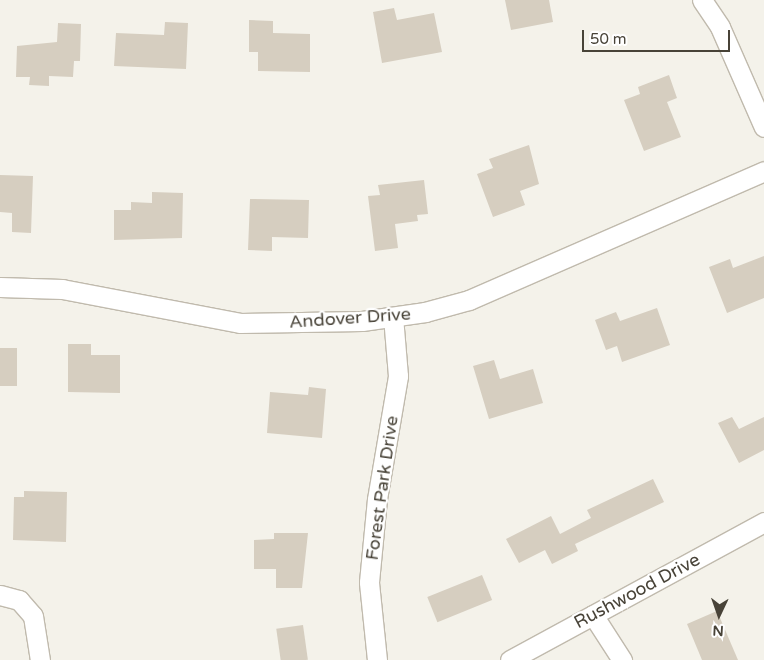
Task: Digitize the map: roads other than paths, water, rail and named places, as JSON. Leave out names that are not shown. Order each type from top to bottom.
[{"type":"street","points":[[702,0],[720,27],[764,127]]},
{"type":"street","name":"Andover Drive","points":[[0,287],[62,289],[240,323],[393,317],[469,300],[764,171]]},
{"type":"street","name":"Forest Park Drive","points":[[377,660],[369,582],[377,499],[398,376],[393,317]]},
{"type":"street","name":"Rushwood Drive","points":[[510,660],[764,522]]},
{"type":"street","points":[[0,595],[19,600],[33,616],[40,660]]},
{"type":"street","points":[[593,615],[622,660]]}]
